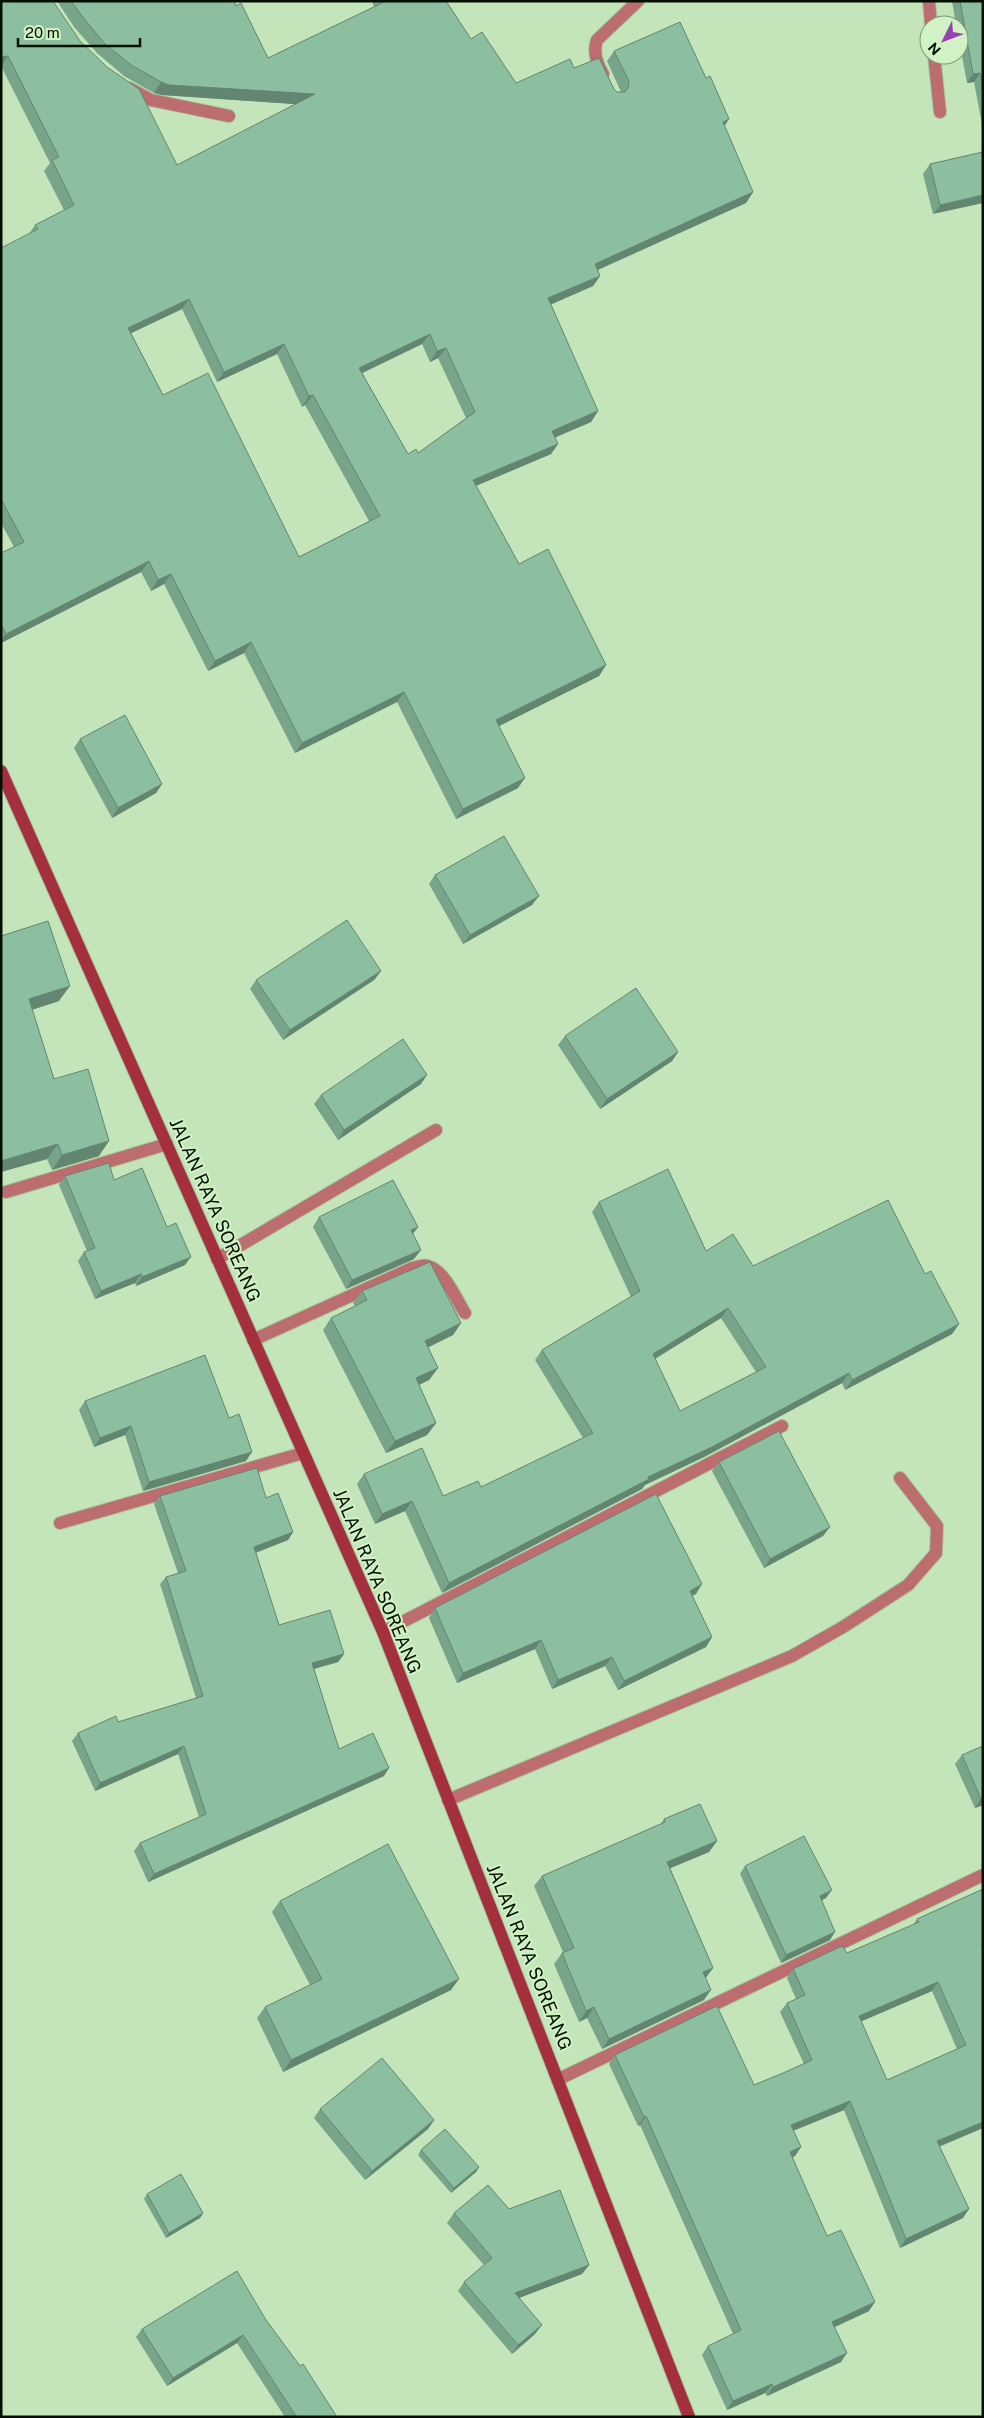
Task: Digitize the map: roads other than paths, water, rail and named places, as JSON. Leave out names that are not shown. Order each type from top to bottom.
[{"type":"main road","name":"JALAN RAYA SOREANG","points":[[1,771],[383,1632],[559,2079],[689,2417]]},
{"type":"street","points":[[609,86],[600,69],[595,45],[602,34],[638,1]]},
{"type":"street","points":[[929,1],[930,15]]},
{"type":"street","points":[[935,65],[940,112]]},
{"type":"street","points":[[118,82],[151,100],[229,116]]},
{"type":"street","points":[[217,1258],[436,1130]]},
{"type":"street","points":[[6,1192],[166,1144]]},
{"type":"street","points":[[253,1340],[412,1268],[424,1265],[430,1266],[442,1277],[465,1313]]},
{"type":"street","points":[[383,1632],[782,1426]]},
{"type":"street","points":[[60,1523],[303,1453]]},
{"type":"street","points":[[448,1800],[792,1656],[843,1627],[908,1585],[936,1553],[937,1526],[900,1478]]},
{"type":"street","points":[[559,2079],[983,1875]]}]
